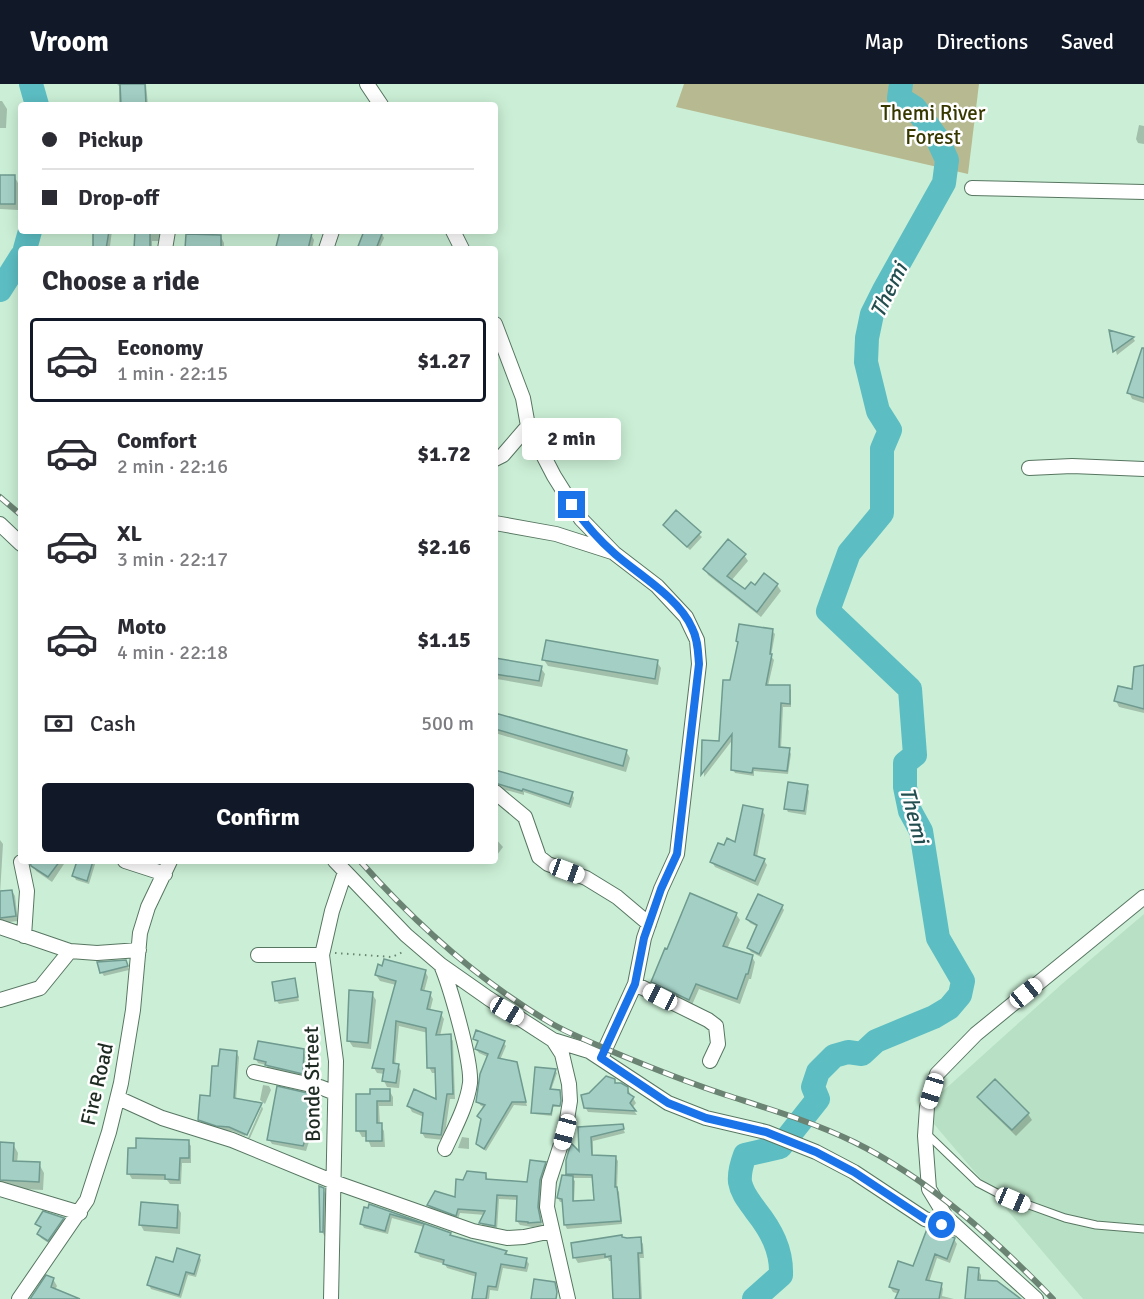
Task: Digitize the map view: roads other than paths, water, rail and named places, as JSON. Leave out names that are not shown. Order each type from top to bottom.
[{"type":"street","points":[[367,84],[379,102]]},
{"type":"street","points":[[972,188],[1144,192]]},
{"type":"street","points":[[498,332],[523,398],[528,426],[554,476],[581,519],[614,553],[657,586],[686,617],[697,640],[699,664],[677,854],[661,889],[644,938],[635,984],[601,1058]]},
{"type":"street","points":[[498,457],[528,426]]},
{"type":"street","points":[[1029,468],[1072,466],[1144,469]]},
{"type":"street","points":[[0,524],[18,541]]},
{"type":"street","points":[[498,524],[556,534],[614,553]]},
{"type":"street","points":[[498,794],[525,817],[539,856],[548,864],[586,878],[609,892],[649,924]]},
{"type":"street","points":[[21,864],[27,891],[24,936]]},
{"type":"street","points":[[146,864],[168,867]]},
{"type":"street","points":[[338,864],[406,936],[507,1011],[553,1040],[573,1045],[601,1058],[668,1103],[706,1118],[766,1132],[816,1152],[854,1172],[925,1219],[960,1230]]},
{"type":"street","name":"Fire Road","points":[[19,1299],[80,1213],[90,1192],[118,1098],[131,1031],[140,933],[146,913],[168,867]]},
{"type":"street","name":"Bonde Street","points":[[331,1299],[336,1045],[323,968],[323,953],[332,911],[345,872]]},
{"type":"street","points":[[1036,1299],[946,1217],[929,1189],[925,1133],[927,1107],[937,1074],[976,1034],[1144,897]]},
{"type":"street","points":[[0,927],[70,951],[97,953],[139,950]]},
{"type":"street","points":[[0,1000],[40,988],[70,951]]},
{"type":"street","points":[[258,955],[323,953]]},
{"type":"street","points":[[441,964],[455,1007],[470,1082],[465,1102],[445,1149]]},
{"type":"street","points":[[635,984],[716,1026],[718,1044],[710,1061]]},
{"type":"street","points":[[553,1040],[562,1054],[567,1069],[570,1101],[565,1132],[549,1181],[547,1207],[568,1299]]},
{"type":"street","points":[[254,1072],[311,1084],[335,1093]]},
{"type":"street","points":[[118,1098],[162,1118],[232,1140],[334,1182],[421,1214],[507,1238],[552,1231]]},
{"type":"street","points":[[0,1189],[80,1213]]},
{"type":"lane","points":[[925,1133],[978,1183],[999,1194],[1065,1218],[1096,1225],[1144,1229]]},
{"type":"waterway","points":[[31,84],[36,102]]},
{"type":"waterway","name":"Themi","points":[[754,1299],[781,1275],[781,1266],[771,1233],[746,1198],[741,1186],[740,1172],[745,1155],[780,1147],[818,1099],[813,1087],[818,1072],[834,1056],[848,1052],[862,1054],[876,1041],[934,1017],[949,1008],[960,995],[963,981],[938,938],[921,831],[910,811],[905,787],[905,763],[915,755],[910,689],[828,611],[849,553],[882,513],[882,449],[890,430],[878,411],[866,362],[867,338],[872,314],[944,183],[947,160],[937,138],[915,108],[899,98],[901,84]]},
{"type":"waterway","points":[[26,246],[29,234]]},
{"type":"waterway","points":[[0,290],[18,262]]},
{"type":"railway","points":[[0,497],[18,512]]},
{"type":"railway","points":[[363,864],[448,949],[523,1006],[564,1030],[611,1051],[697,1085],[823,1128],[882,1157],[935,1192],[960,1212],[1008,1254],[1053,1299]]},
{"type":"park label","name":"Themi River Forest","points":[[933,125]]}]
